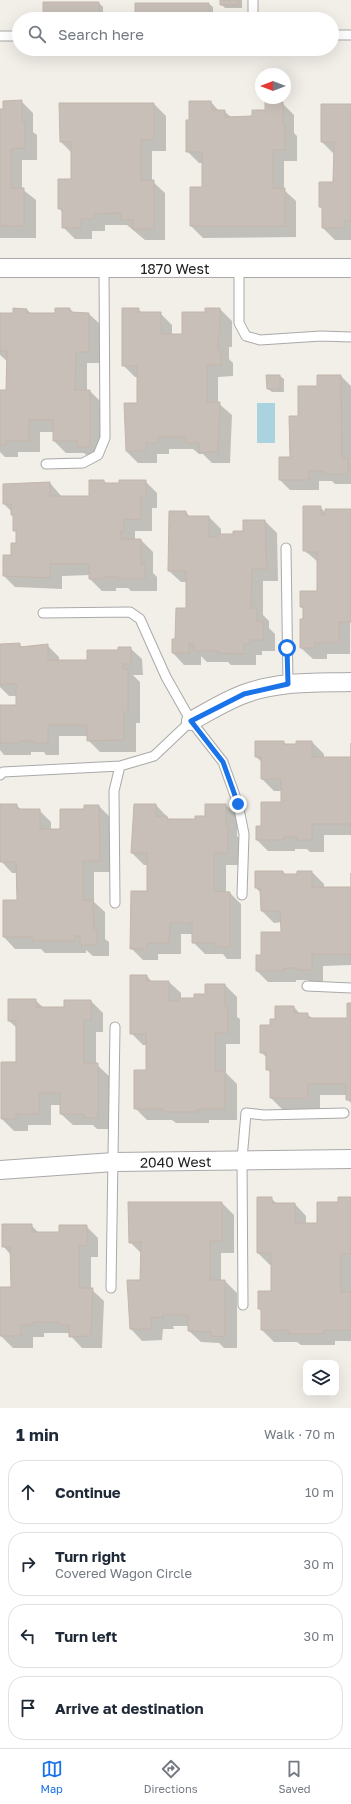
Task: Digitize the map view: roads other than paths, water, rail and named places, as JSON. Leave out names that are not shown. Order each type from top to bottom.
[{"type":"street","name":"1870 West","points":[[0,268],[351,268]]},
{"type":"street","points":[[191,721],[244,694],[288,684],[351,682]]},
{"type":"street","name":"2040 West","points":[[0,1170],[114,1162],[242,1159],[351,1159]]},
{"type":"lane","points":[[253,0],[253,12]]},
{"type":"lane","points":[[339,35],[351,35]]},
{"type":"lane","points":[[0,36],[12,36]]},
{"type":"lane","points":[[46,464],[83,463],[98,455],[106,438],[104,268]]},
{"type":"lane","points":[[239,268],[239,323],[246,336],[260,340],[321,336],[351,337]]},
{"type":"lane","points":[[286,548],[288,684]]},
{"type":"lane","points":[[43,613],[130,612],[140,618],[166,677],[191,721],[223,762],[238,804],[244,834],[242,895]]},
{"type":"lane","points":[[0,774],[2,772],[120,766],[154,756],[191,721]]},
{"type":"lane","points":[[115,903],[114,791],[120,766]]},
{"type":"lane","points":[[307,986],[351,988]]},
{"type":"lane","points":[[111,1288],[116,1027]]},
{"type":"lane","points":[[243,1305],[242,1159],[246,1113],[264,1115],[344,1113]]},
{"type":"water","points":[[257,403],[275,403],[275,443],[257,443]]}]
